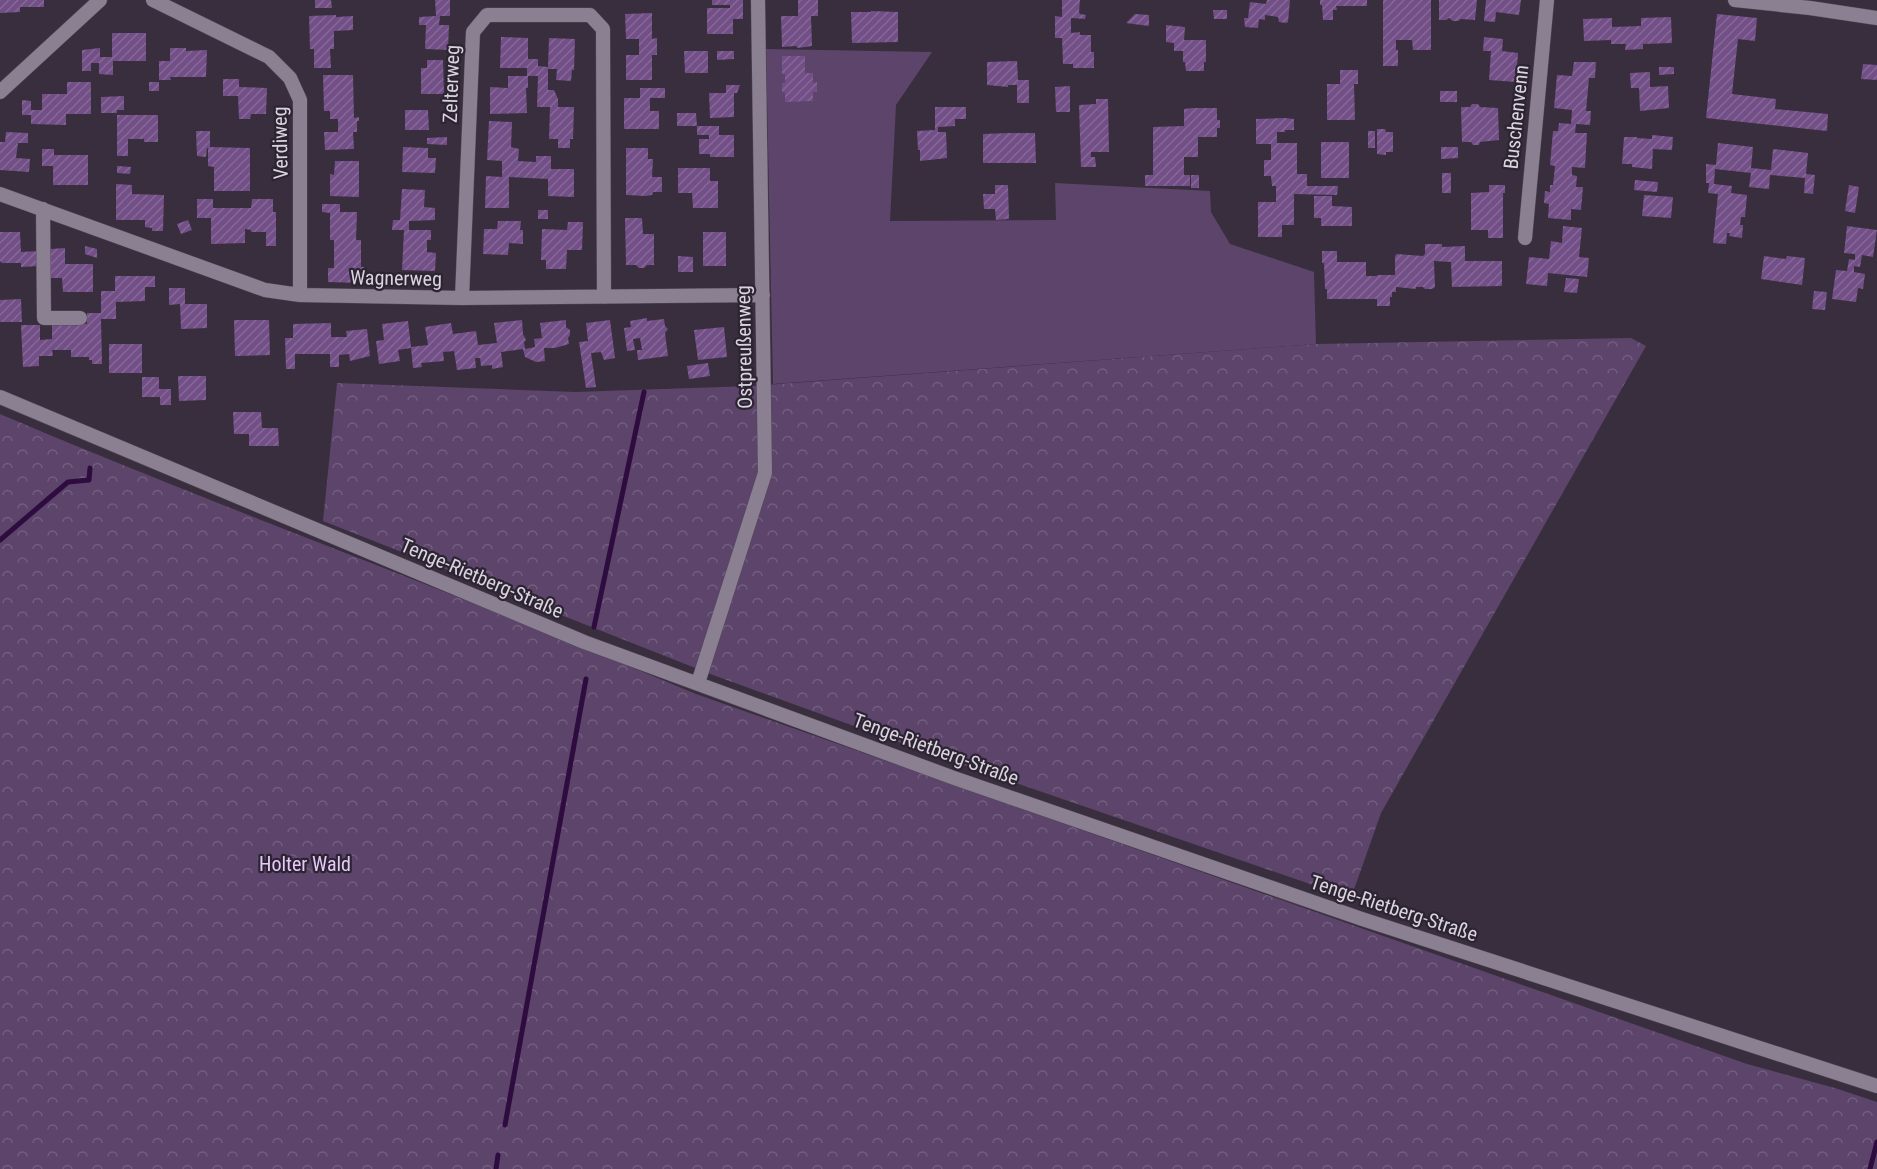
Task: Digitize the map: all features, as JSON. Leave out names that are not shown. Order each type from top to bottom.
[{"type":"street","points":[[0,92],[99,0]]},
{"type":"street","name":"Verdiweg","points":[[153,0],[269,57],[290,78],[300,100],[300,295]]},
{"type":"street","name":"Ostpreußenweg","points":[[698,683],[765,473],[758,0]]},
{"type":"street","name":"Buschenvenn","points":[[1525,238],[1547,0]]},
{"type":"street","points":[[1735,0],[1877,18]]},
{"type":"street","name":"Zelterweg","points":[[462,298],[473,32],[487,15],[590,15],[603,29],[604,297]]},
{"type":"street","name":"Wagnerweg","points":[[0,194],[265,290],[300,295],[462,298],[763,295]]},
{"type":"street","points":[[43,209],[44,318],[80,318]]},
{"type":"street","name":"Tenge-Rietberg-Straße","points":[[0,398],[584,642],[954,778],[1362,919],[1877,1086]]},
{"type":"green space","points":[[766,49],[932,52],[896,105],[890,221],[1056,220],[1055,183],[1210,191],[1211,212],[1230,244],[1314,272],[1316,344],[773,384]]},
{"type":"green space","points":[[1631,338],[1646,346],[1381,813],[1351,898],[934,755],[713,675],[323,521],[337,383],[575,392],[752,386],[1316,344]]},
{"type":"green space","name":"Holter Wald","points":[[0,414],[696,694],[1747,1064],[1877,1102],[1877,1169],[0,1169]]},
{"type":"building","points":[[0,0],[44,0],[44,7],[20,7],[20,12],[0,13]]},
{"type":"building","points":[[315,0],[331,0],[332,8],[315,8]]},
{"type":"building","points":[[435,0],[450,0],[450,16],[440,16],[439,25],[449,25],[448,50],[425,49],[426,25],[419,25],[419,17],[436,16]]},
{"type":"building","points":[[712,0],[743,0],[743,19],[733,19],[733,34],[707,34],[707,8],[730,8],[730,5],[712,5]]},
{"type":"building","points":[[798,0],[818,0],[818,16],[811,16],[812,46],[782,47],[781,16],[798,16]]},
{"type":"building","points":[[1062,0],[1080,0],[1079,12],[1086,15],[1085,19],[1071,18],[1071,33],[1080,32],[1080,35],[1091,35],[1094,68],[1073,68],[1073,64],[1063,64],[1062,38],[1055,38],[1055,16],[1062,17]]},
{"type":"building","points":[[1267,0],[1290,0],[1288,22],[1279,22],[1278,17],[1265,15],[1265,20],[1259,19],[1258,28],[1245,27],[1244,18],[1248,18],[1250,2],[1266,4]]},
{"type":"building","points":[[1320,0],[1367,0],[1367,6],[1336,6],[1337,10],[1333,10],[1333,20],[1323,20]]},
{"type":"building","points":[[1383,0],[1431,0],[1431,50],[1413,50],[1412,40],[1396,40],[1398,66],[1383,66]]},
{"type":"building","points":[[1439,0],[1477,0],[1475,20],[1453,21],[1449,18],[1439,20]]},
{"type":"building","points":[[1486,0],[1521,0],[1519,15],[1496,12],[1495,22],[1484,21]]},
{"type":"building","points":[[1213,10],[1227,10],[1227,19],[1214,19]]},
{"type":"building","points":[[851,12],[898,12],[898,42],[852,43]]},
{"type":"building","points":[[652,13],[652,39],[657,38],[657,55],[652,55],[652,80],[626,80],[626,55],[639,55],[639,39],[626,39],[625,14]]},
{"type":"building","points":[[1135,14],[1149,15],[1149,26],[1126,23]]},
{"type":"building","points":[[1717,14],[1757,18],[1755,41],[1738,39],[1732,94],[1776,99],[1775,109],[1828,114],[1827,131],[1706,118]]},
{"type":"building","points":[[336,15],[336,17],[353,16],[353,30],[334,31],[334,49],[330,49],[331,68],[314,68],[314,49],[310,49],[309,16]]},
{"type":"building","points":[[1671,17],[1672,43],[1643,44],[1643,49],[1625,50],[1626,44],[1611,44],[1611,40],[1584,41],[1583,19],[1612,18],[1612,27],[1641,26],[1641,18]]},
{"type":"building","points":[[1166,25],[1185,27],[1184,40],[1206,40],[1204,71],[1186,71],[1183,51],[1174,51],[1174,43],[1166,42]]},
{"type":"building","points":[[112,33],[146,33],[146,61],[113,61],[113,75],[99,74],[99,63],[91,63],[91,71],[82,71],[82,50],[100,48],[100,57],[112,57]]},
{"type":"building","points":[[501,37],[528,38],[528,59],[538,59],[538,66],[548,67],[549,38],[575,39],[574,70],[572,70],[571,81],[556,80],[557,69],[548,69],[548,90],[554,90],[558,99],[558,107],[574,107],[573,139],[570,139],[570,148],[558,148],[558,139],[549,139],[550,107],[537,107],[538,76],[528,76],[527,113],[490,114],[490,87],[508,88],[508,76],[527,76],[527,68],[500,68]]},
{"type":"building","points":[[1484,37],[1503,39],[1502,51],[1518,53],[1516,82],[1489,80],[1491,51],[1483,51]]},
{"type":"building","points":[[170,48],[186,48],[186,51],[207,50],[206,77],[170,77],[171,80],[159,80],[159,61],[170,61]]},
{"type":"building","points":[[684,51],[708,51],[708,73],[685,73]]},
{"type":"building","points":[[717,51],[734,51],[734,59],[717,60]]},
{"type":"building","points":[[782,56],[805,56],[805,73],[813,73],[813,83],[817,82],[817,92],[813,92],[813,101],[785,102],[785,92],[782,92],[785,74],[782,74]]},
{"type":"building","points":[[427,60],[443,60],[444,94],[421,94],[421,68],[427,68]]},
{"type":"building","points":[[1017,61],[1018,80],[1029,80],[1029,103],[1017,103],[1017,85],[1008,85],[1008,87],[987,85],[987,62]]},
{"type":"building","points":[[1574,62],[1596,62],[1595,78],[1589,78],[1586,111],[1591,111],[1590,125],[1576,124],[1575,133],[1587,133],[1585,168],[1572,167],[1572,175],[1577,176],[1576,187],[1583,187],[1581,210],[1571,209],[1571,220],[1548,218],[1549,204],[1544,203],[1545,191],[1550,192],[1550,185],[1553,185],[1555,166],[1550,165],[1553,131],[1558,131],[1559,123],[1571,124],[1572,110],[1554,108],[1557,75],[1572,76]]},
{"type":"building","points":[[1863,64],[1877,65],[1877,80],[1861,79]]},
{"type":"building","points":[[1659,67],[1674,67],[1674,74],[1659,75]]},
{"type":"building","points":[[1340,70],[1358,70],[1358,84],[1354,84],[1355,120],[1327,120],[1327,84],[1340,84]]},
{"type":"building","points":[[1650,72],[1650,87],[1668,86],[1669,108],[1640,111],[1639,88],[1631,88],[1630,73]]},
{"type":"building","points":[[323,75],[353,75],[354,118],[359,117],[357,132],[353,132],[354,149],[325,150],[324,132],[338,132],[338,119],[330,119],[330,111],[324,111]]},
{"type":"building","points":[[223,79],[239,79],[239,87],[267,88],[266,114],[251,114],[250,119],[239,119],[238,96],[223,96]]},
{"type":"building","points":[[67,82],[91,82],[91,114],[66,114],[66,125],[31,124],[31,115],[22,115],[22,100],[31,101],[31,110],[42,110],[42,94],[67,94]]},
{"type":"building","points":[[149,82],[159,82],[159,91],[149,91]]},
{"type":"building","points":[[726,85],[740,85],[737,93],[734,93],[734,117],[710,118],[709,93],[726,93]]},
{"type":"building","points":[[1070,86],[1070,112],[1056,112],[1055,87]]},
{"type":"building","points":[[640,88],[665,88],[665,98],[650,98],[650,111],[659,111],[659,129],[624,129],[624,98],[640,98]]},
{"type":"building","points":[[1440,91],[1457,91],[1457,102],[1440,102]]},
{"type":"building","points":[[124,96],[124,110],[117,110],[117,113],[101,113],[101,97]]},
{"type":"building","points":[[1096,99],[1108,99],[1109,152],[1091,152],[1091,157],[1095,157],[1096,167],[1081,167],[1079,105],[1096,104]]},
{"type":"building","points":[[1472,104],[1498,108],[1499,140],[1480,142],[1479,145],[1462,142],[1461,107],[1470,107]]},
{"type":"building","points":[[935,107],[966,107],[966,119],[955,119],[955,126],[938,127],[938,132],[946,132],[947,158],[920,161],[917,131],[935,130]]},
{"type":"building","points":[[1217,108],[1220,128],[1217,128],[1217,137],[1198,137],[1198,157],[1184,157],[1184,175],[1190,175],[1190,186],[1145,186],[1145,175],[1153,175],[1153,127],[1184,126],[1184,109]]},
{"type":"building","points":[[405,110],[428,110],[429,130],[405,130]]},
{"type":"building","points":[[677,113],[696,113],[697,126],[677,126]]},
{"type":"building","points":[[117,115],[158,115],[158,142],[128,139],[128,156],[117,156]]},
{"type":"building","points":[[1256,119],[1294,119],[1294,130],[1277,132],[1277,143],[1297,143],[1297,174],[1307,174],[1307,186],[1338,186],[1337,195],[1294,194],[1294,225],[1282,225],[1282,237],[1258,237],[1258,202],[1276,202],[1276,186],[1272,186],[1271,176],[1264,176],[1264,160],[1271,160],[1271,144],[1256,144]]},
{"type":"building","points":[[489,121],[512,122],[511,147],[519,149],[518,161],[536,162],[536,156],[551,156],[551,169],[574,169],[574,197],[548,196],[548,179],[509,177],[509,208],[485,208],[486,176],[502,177],[502,161],[487,160]]},
{"type":"building","points":[[697,126],[719,126],[719,135],[734,135],[734,157],[710,157],[710,154],[699,154],[699,139],[709,139],[709,135],[697,135]]},
{"type":"building","points":[[1377,129],[1393,132],[1393,152],[1386,152],[1386,155],[1377,154]]},
{"type":"building","points":[[196,131],[210,131],[210,147],[250,148],[250,191],[214,191],[214,167],[208,166],[208,148],[206,157],[197,156]]},
{"type":"building","points":[[1368,131],[1375,131],[1375,148],[1368,148]]},
{"type":"building","points":[[6,132],[28,133],[28,143],[18,143],[16,158],[30,159],[29,172],[0,170],[0,142],[5,142]]},
{"type":"building","points":[[1035,133],[1036,163],[983,163],[983,134]]},
{"type":"building","points":[[1652,135],[1673,137],[1672,150],[1653,149],[1652,169],[1622,164],[1624,137],[1652,139]]},
{"type":"building","points":[[447,137],[447,145],[427,144],[427,138]]},
{"type":"building","points":[[1321,142],[1349,142],[1349,178],[1321,178]]},
{"type":"building","points":[[1718,143],[1753,147],[1751,168],[1771,170],[1773,149],[1808,153],[1806,174],[1815,175],[1813,194],[1804,193],[1805,178],[1770,175],[1769,189],[1749,187],[1751,173],[1715,169],[1714,184],[1732,186],[1731,193],[1747,195],[1745,217],[1741,217],[1740,225],[1743,225],[1742,238],[1729,236],[1730,233],[1727,233],[1726,244],[1713,243],[1718,194],[1708,193],[1706,164],[1716,165]]},
{"type":"building","points":[[403,147],[428,148],[428,158],[436,158],[435,173],[402,172]]},
{"type":"building","points":[[1441,147],[1458,147],[1458,158],[1441,159]]},
{"type":"building","points":[[626,148],[648,148],[648,159],[653,159],[652,177],[662,177],[662,192],[653,192],[652,195],[645,196],[626,195]]},
{"type":"building","points":[[42,149],[54,149],[54,155],[88,155],[88,185],[53,185],[53,166],[42,166]]},
{"type":"building","points":[[335,161],[359,161],[359,197],[330,196],[330,174],[334,175]]},
{"type":"building","points":[[117,166],[131,167],[130,174],[117,173]]},
{"type":"building","points":[[678,168],[710,168],[710,181],[718,181],[718,208],[693,208],[692,193],[678,193]]},
{"type":"building","points":[[1442,173],[1451,173],[1451,193],[1442,193]]},
{"type":"building","points":[[1191,175],[1199,175],[1199,188],[1191,188]]},
{"type":"building","points":[[1635,180],[1658,182],[1657,192],[1634,190]]},
{"type":"building","points":[[116,184],[132,185],[132,194],[164,195],[163,231],[152,231],[152,228],[145,227],[145,220],[116,220]]},
{"type":"building","points":[[995,185],[1008,185],[1009,219],[996,220],[995,209],[984,209],[983,194],[995,194]]},
{"type":"building","points":[[1489,185],[1505,185],[1503,238],[1488,238],[1488,230],[1471,230],[1471,193],[1489,192]]},
{"type":"building","points":[[1849,185],[1859,187],[1855,213],[1845,211]]},
{"type":"building","points":[[402,189],[425,190],[424,207],[435,208],[435,220],[409,221],[409,230],[431,230],[431,240],[427,240],[427,252],[436,253],[435,271],[402,270],[404,230],[392,230],[393,220],[400,220]]},
{"type":"building","points":[[1644,195],[1673,197],[1671,218],[1642,216]]},
{"type":"building","points":[[1314,196],[1332,196],[1332,206],[1352,207],[1352,226],[1321,226],[1321,218],[1314,218]]},
{"type":"building","points":[[197,199],[213,199],[213,208],[251,208],[252,199],[273,199],[273,212],[276,212],[276,246],[266,246],[266,232],[251,232],[245,229],[245,243],[211,244],[211,218],[197,218]]},
{"type":"building","points":[[322,204],[340,204],[340,212],[357,212],[356,240],[361,240],[361,267],[364,267],[364,276],[359,276],[359,283],[328,282],[328,268],[334,268],[334,240],[330,240],[330,213],[322,212]]},
{"type":"building","points":[[538,210],[548,210],[548,219],[538,219]]},
{"type":"building","points":[[625,218],[642,218],[643,234],[654,234],[654,265],[639,268],[636,265],[626,265]]},
{"type":"building","points":[[188,220],[192,230],[181,234],[177,224]]},
{"type":"building","points":[[498,221],[521,221],[523,244],[509,243],[508,255],[483,254],[484,229],[497,229]]},
{"type":"building","points":[[568,222],[583,222],[582,250],[567,250],[566,269],[546,269],[546,260],[541,260],[542,229],[567,230]]},
{"type":"building","points":[[1563,226],[1582,228],[1579,257],[1589,258],[1587,277],[1548,273],[1547,286],[1526,284],[1529,257],[1549,259],[1551,241],[1562,243]]},
{"type":"building","points":[[1847,226],[1877,230],[1873,257],[1862,255],[1860,267],[1854,266],[1854,272],[1865,274],[1863,289],[1858,288],[1856,302],[1832,299],[1836,270],[1847,271],[1849,259],[1855,260],[1855,254],[1844,253]]},
{"type":"building","points":[[0,232],[20,232],[21,252],[39,251],[39,266],[21,267],[21,263],[2,263],[0,261]]},
{"type":"building","points":[[703,232],[726,232],[726,266],[703,266]]},
{"type":"building","points":[[1425,244],[1442,244],[1442,247],[1465,246],[1465,261],[1502,261],[1502,286],[1452,287],[1451,262],[1434,261],[1435,287],[1425,289],[1416,287],[1416,289],[1396,287],[1396,292],[1392,292],[1392,297],[1390,297],[1390,306],[1377,306],[1377,299],[1327,299],[1322,251],[1337,251],[1337,262],[1366,262],[1366,276],[1395,275],[1395,256],[1397,254],[1423,256]]},
{"type":"building","points":[[85,246],[97,249],[97,258],[85,254]]},
{"type":"building","points":[[65,248],[65,264],[93,264],[93,292],[63,292],[62,278],[50,278],[50,249]]},
{"type":"building","points":[[678,256],[693,257],[693,272],[678,272]]},
{"type":"building","points":[[1764,256],[1786,259],[1787,256],[1805,258],[1802,285],[1761,279]]},
{"type":"building","points":[[115,276],[155,276],[155,287],[145,287],[145,301],[116,302],[116,319],[101,319],[102,364],[92,364],[89,357],[71,357],[71,350],[52,350],[53,356],[39,356],[39,366],[23,367],[21,325],[40,325],[40,340],[52,339],[52,325],[87,324],[87,313],[101,313],[101,291],[115,291]]},
{"type":"building","points":[[1566,278],[1579,279],[1577,293],[1564,292]]},
{"type":"building","points":[[169,288],[185,288],[185,304],[207,304],[207,328],[181,329],[180,304],[169,305]]},
{"type":"building","points":[[1814,291],[1827,292],[1825,310],[1812,309]]},
{"type":"building","points":[[21,299],[22,322],[0,322],[0,300]]},
{"type":"building","points":[[647,318],[647,321],[664,319],[668,329],[665,333],[668,356],[638,360],[637,350],[642,350],[640,338],[633,339],[635,350],[627,351],[624,328],[631,327],[630,321]]},
{"type":"building","points":[[234,320],[269,320],[270,355],[235,356]]},
{"type":"building","points":[[522,320],[526,340],[525,349],[535,347],[534,339],[542,338],[540,323],[566,320],[566,327],[570,330],[569,344],[544,348],[545,361],[536,362],[525,357],[523,349],[501,352],[503,367],[492,369],[492,365],[481,366],[480,358],[475,358],[476,368],[457,370],[454,351],[443,352],[444,361],[421,363],[422,367],[413,368],[411,348],[398,350],[400,361],[379,364],[376,341],[384,340],[382,324],[408,321],[411,347],[428,345],[425,327],[451,323],[453,334],[476,331],[478,345],[497,343],[494,323]]},
{"type":"building","points":[[610,320],[615,358],[604,360],[601,352],[591,353],[596,387],[586,388],[579,342],[588,341],[586,323]]},
{"type":"building","points":[[331,323],[331,337],[347,337],[346,331],[367,329],[370,356],[350,361],[349,354],[339,355],[339,367],[330,367],[330,354],[295,354],[295,369],[286,369],[285,338],[293,338],[293,324]]},
{"type":"building","points":[[724,327],[727,357],[698,360],[694,330]]},
{"type":"building","points":[[109,344],[142,344],[142,373],[109,373]]},
{"type":"building","points":[[708,363],[710,376],[689,379],[687,366]]},
{"type":"building","points":[[178,376],[206,376],[206,400],[179,401]]},
{"type":"building","points":[[142,377],[159,377],[159,389],[171,389],[171,405],[160,405],[160,397],[142,397]]},
{"type":"building","points":[[233,412],[261,412],[262,428],[278,428],[279,446],[249,446],[249,434],[234,434]]},
{"type":"waterway","points":[[594,627],[644,392]]},
{"type":"waterway","points":[[0,540],[68,482],[89,480],[90,468]]},
{"type":"waterway","points":[[505,1125],[586,679]]},
{"type":"waterway","points":[[1870,1169],[1877,1142]]},
{"type":"waterway","points":[[496,1169],[498,1155]]}]
